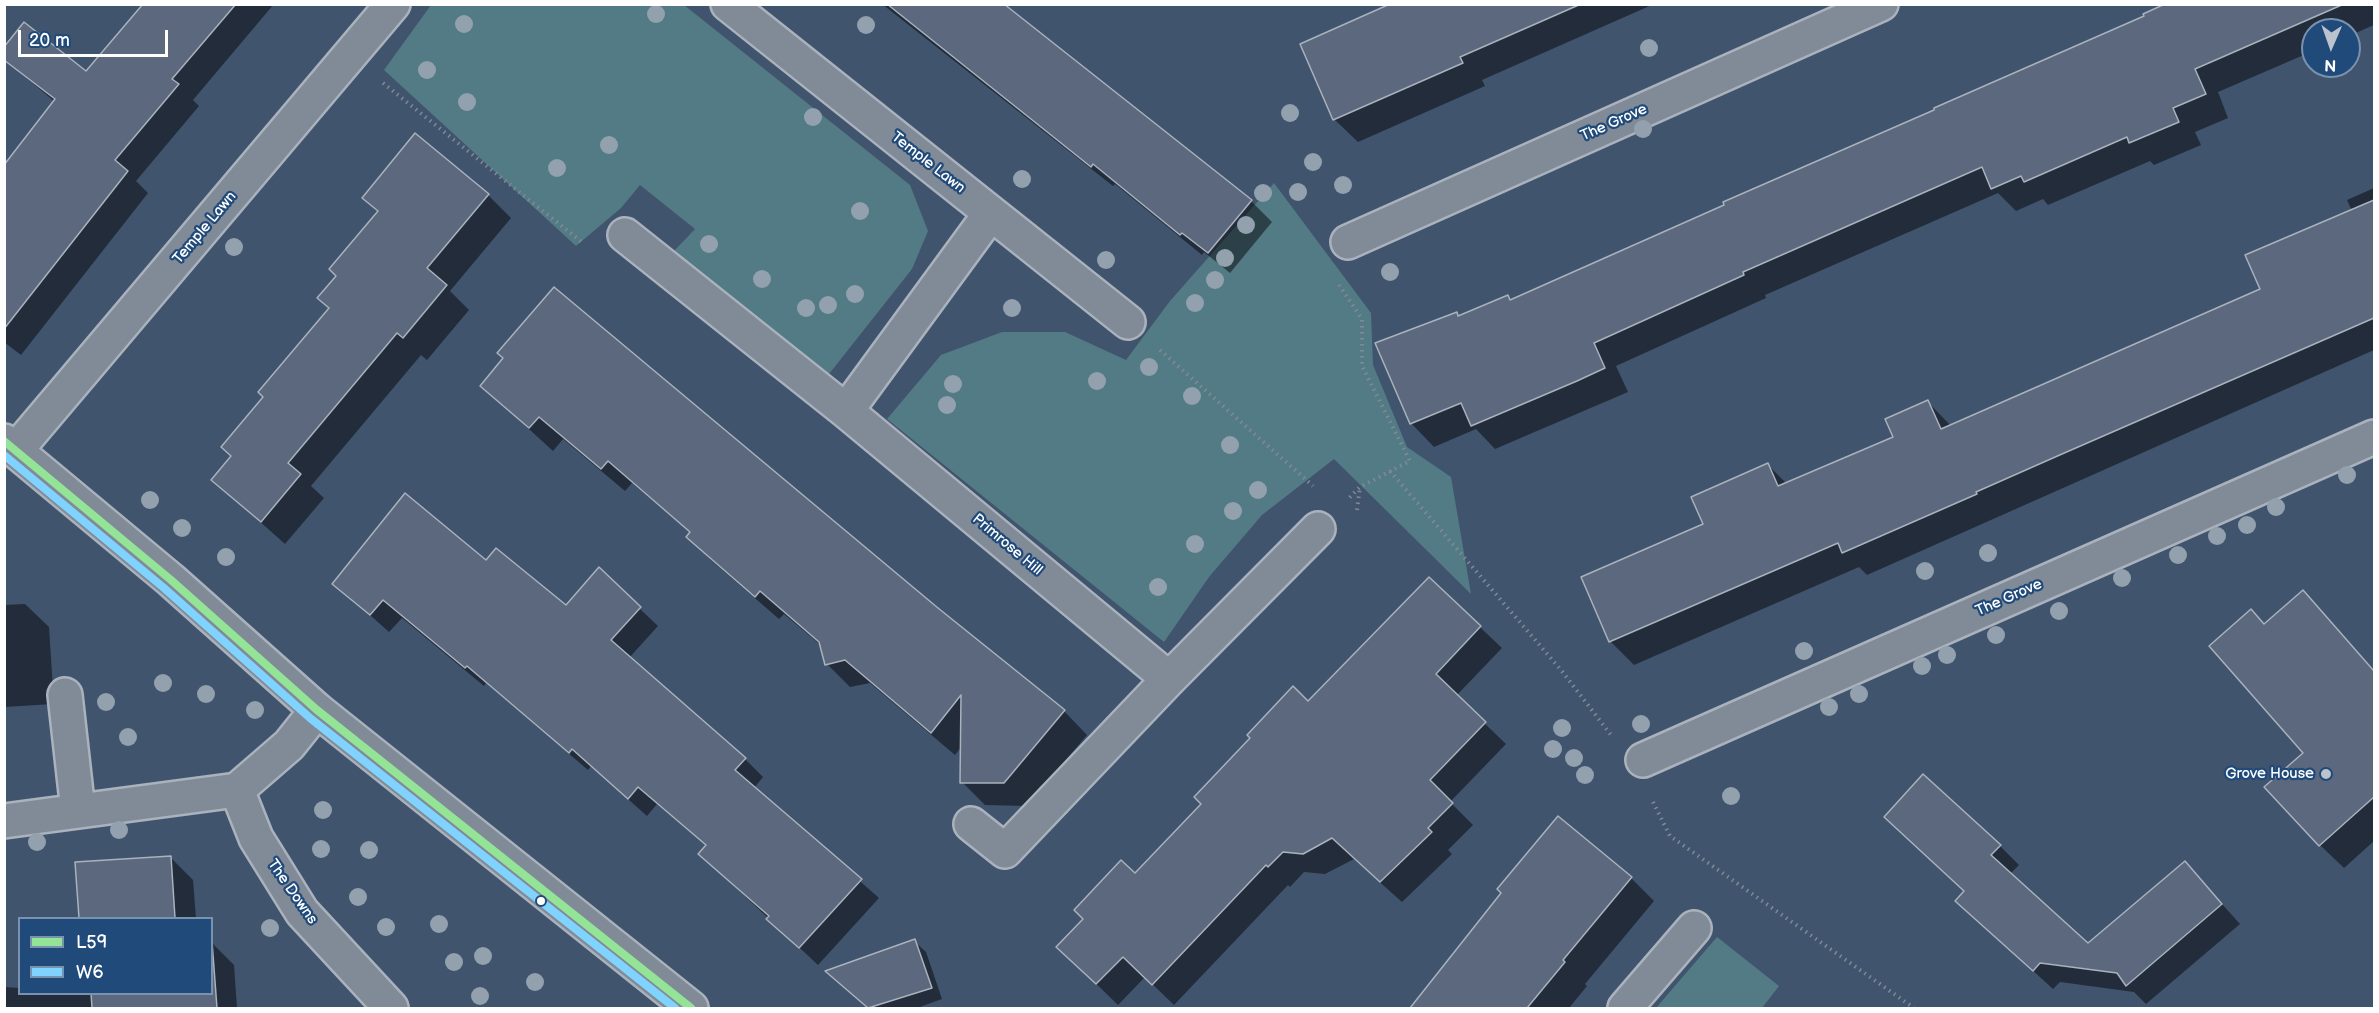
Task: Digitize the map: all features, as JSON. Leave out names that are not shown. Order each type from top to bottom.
[{"type":"street","name":"Temple Lawn","points":[[10,445],[393,4]]},
{"type":"street","name":"Temple Lawn","points":[[728,4],[1128,322]]},
{"type":"street","name":"The Grove","points":[[1348,242],[1881,4]]},
{"type":"street","points":[[846,411],[992,213]]},
{"type":"street","name":"Primrose Hill","points":[[625,235],[846,411],[1169,679]]},
{"type":"street","name":"The Grove","points":[[1643,760],[2374,437]]},
{"type":"street","points":[[10,445],[171,580],[317,710],[691,1008]]},
{"type":"street","points":[[971,824],[1005,851],[1169,679],[1328,519]]},
{"type":"street","points":[[65,695],[78,811]]},
{"type":"street","points":[[4,821],[237,790],[290,745],[317,710]]},
{"type":"street","name":"The Downs","points":[[237,790],[256,838],[302,912],[391,1008]]},
{"type":"street","points":[[1625,1008],[1694,928]]},
{"type":"path","points":[[350,56],[583,243],[625,235]]},
{"type":"path","points":[[1128,322],[1328,519],[1360,487],[1410,461],[1362,366],[1362,319],[1328,268],[1348,242]]},
{"type":"green space","points":[[431,5],[684,5],[910,185],[928,231],[912,269],[829,374],[674,251],[695,229],[640,185],[621,208],[576,246],[384,70]]},
{"type":"green space","points":[[1274,183],[1371,313],[1373,365],[1407,447],[1451,477],[1471,594],[1334,459],[1262,515],[1209,577],[1164,642],[887,419],[941,355],[1002,332],[1065,332],[1126,360],[1170,301]]},
{"type":"green space","points":[[1717,937],[1779,986],[1762,1008],[1656,1008]]},
{"type":"building","points":[[143,4],[236,4],[172,79],[179,84],[115,160],[128,171],[4,329],[4,165],[55,99],[4,60],[4,47],[24,22],[86,71]]},
{"type":"building","points":[[887,4],[1004,4],[1252,200],[1208,253],[1182,233],[1180,235],[1093,164],[1091,167]]},
{"type":"building","points":[[1390,4],[1581,4],[1460,57],[1463,63],[1333,120],[1300,44]]},
{"type":"building","points":[[2165,4],[2344,4],[2312,18],[2301,18],[2301,23],[2195,69],[2206,94],[2173,108],[2179,122],[2129,143],[2127,137],[2024,182],[2021,176],[1991,189],[1982,167],[1743,272],[1744,275],[1594,343],[1605,368],[1577,381],[1471,426],[1461,403],[1410,424],[1375,343],[1457,312],[1458,316],[1508,295],[1510,300],[1724,205],[1723,202],[2144,16],[2143,14]]},
{"type":"building","points":[[415,133],[489,194],[427,268],[447,285],[403,338],[397,333],[288,463],[301,474],[261,522],[211,480],[231,456],[221,447],[263,397],[258,392],[329,308],[317,298],[336,276],[329,269],[378,211],[362,198]]},
{"type":"building","points":[[2374,200],[2374,318],[1842,553],[1838,543],[1609,642],[1581,577],[1703,524],[1691,497],[1768,463],[1778,486],[1893,437],[1885,419],[1928,400],[1941,429],[2260,289],[2245,255]]},
{"type":"building","points":[[554,287],[938,608],[1065,710],[1004,783],[960,783],[961,695],[931,733],[845,660],[825,665],[819,642],[760,591],[755,597],[686,537],[690,532],[608,461],[601,469],[539,417],[529,428],[480,386],[503,358],[497,353]]},
{"type":"building","points":[[405,493],[486,560],[496,548],[566,605],[599,567],[641,607],[611,640],[746,758],[735,770],[862,879],[799,948],[766,919],[769,916],[698,854],[706,845],[638,787],[628,799],[572,749],[569,753],[467,666],[465,668],[383,600],[370,615],[332,584]]},
{"type":"building","points":[[1429,577],[1481,626],[1436,674],[1486,722],[1430,780],[1453,803],[1428,828],[1432,832],[1380,882],[1332,838],[1303,854],[1283,852],[1268,867],[1266,865],[1152,985],[1123,957],[1096,984],[1056,947],[1083,919],[1074,910],[1121,860],[1135,873],[1201,804],[1194,797],[1250,738],[1247,735],[1293,686],[1308,701]]},
{"type":"building","points":[[2303,590],[2374,671],[2374,797],[2319,846],[2264,787],[2303,753],[2209,646],[2251,609],[2264,624]]},
{"type":"building","points":[[1923,774],[2001,845],[1991,855],[2088,943],[2185,861],[2222,904],[2126,986],[2117,973],[2040,963],[2033,971],[1955,901],[1964,891],[1884,817]]},
{"type":"building","points":[[1558,816],[1632,877],[1563,960],[1565,962],[1527,1008],[1410,1008],[1501,893],[1497,889]]},
{"type":"building","points":[[171,856],[175,917],[79,917],[75,862]]},
{"type":"building","points":[[915,939],[932,988],[868,1008],[825,971]]},
{"type":"building","points":[[213,954],[217,1008],[92,1008],[91,995],[213,995]]},
{"type":"transit line","name":"L59","points":[[4,441],[171,580],[317,710],[691,1008]]},
{"type":"transit line","name":"W6","points":[[4,455],[164,588],[310,718],[675,1008]]},
{"type":"place","name":"Grove House","points":[[2326,774]]}]
